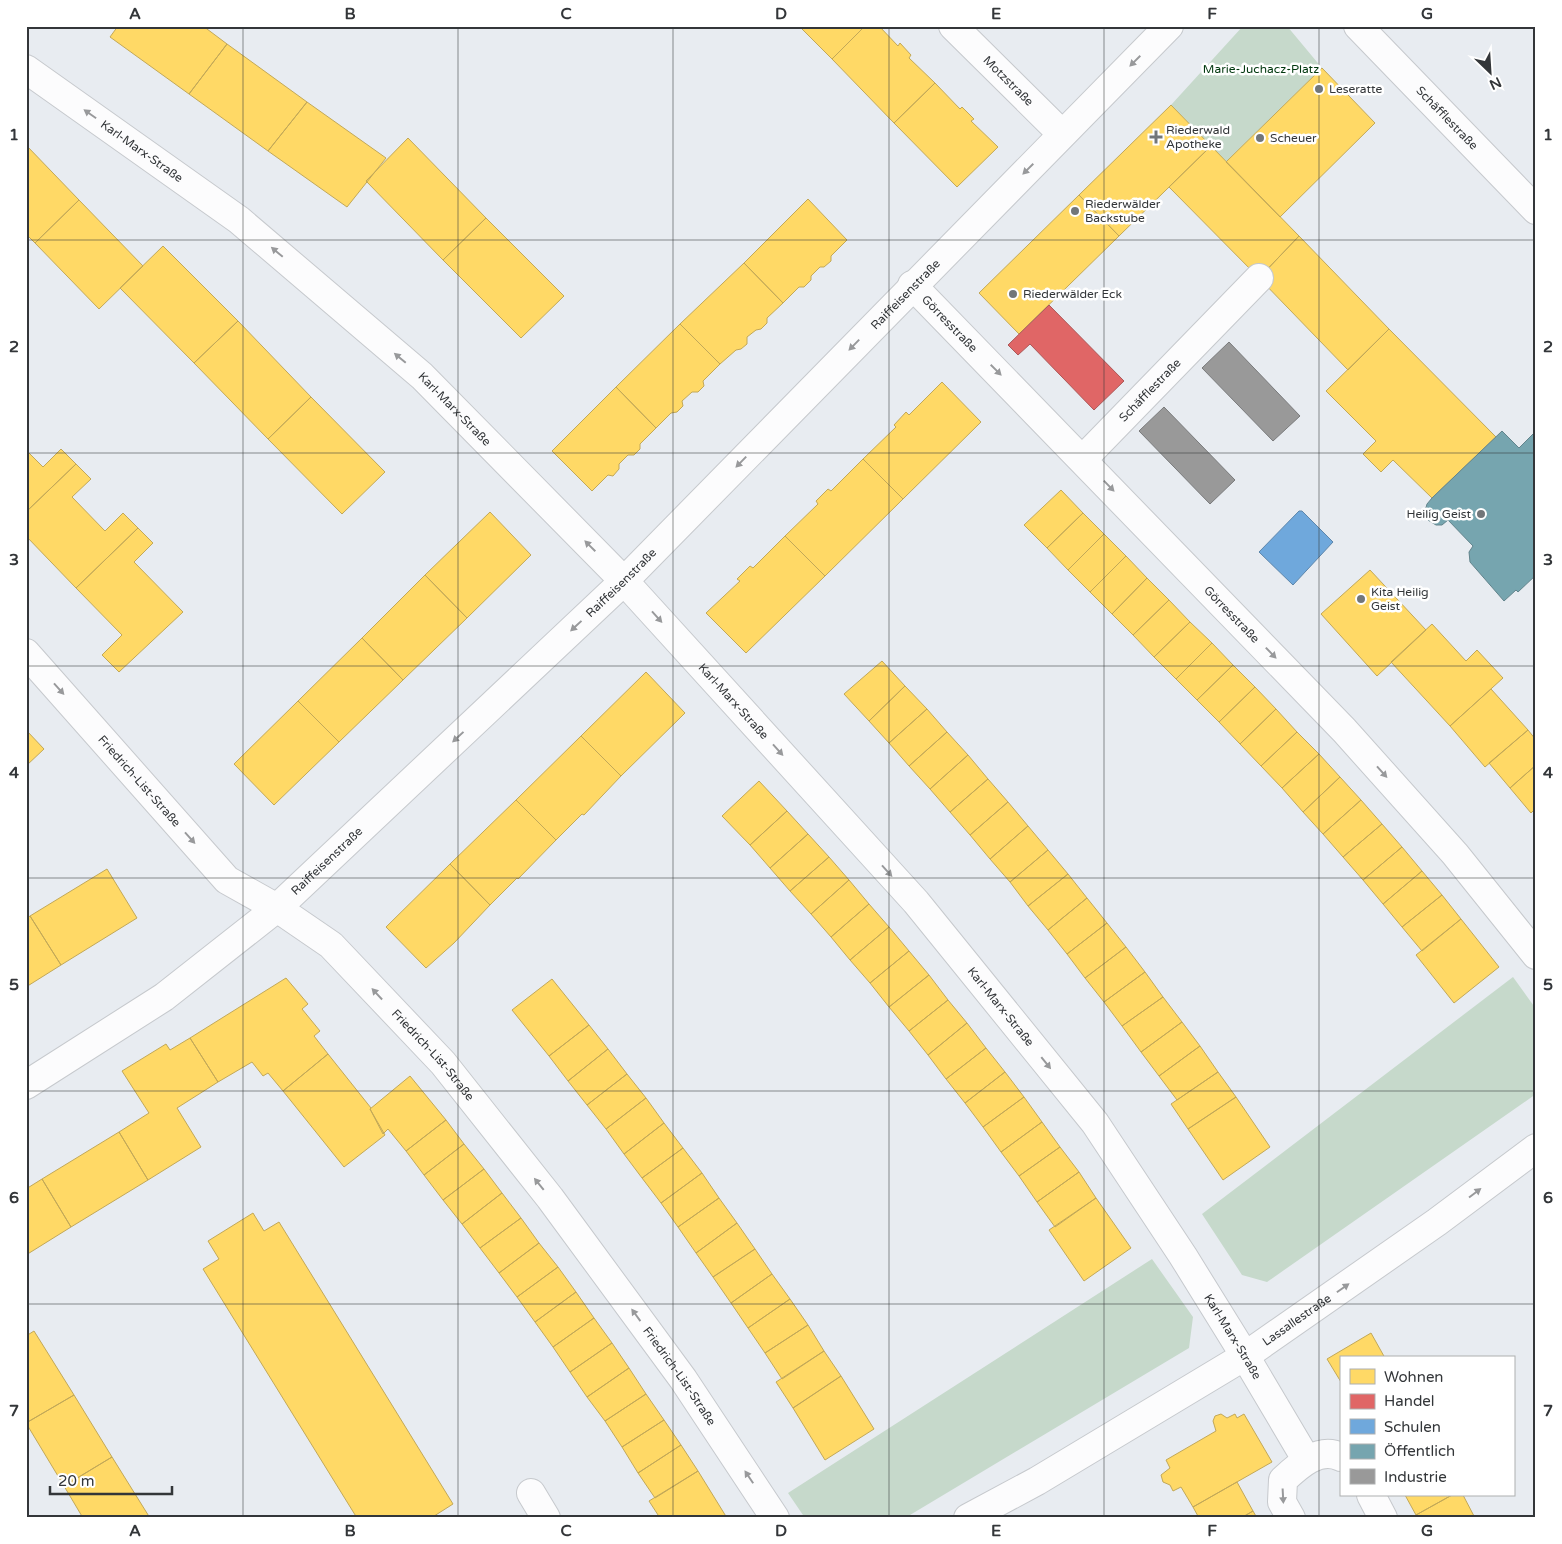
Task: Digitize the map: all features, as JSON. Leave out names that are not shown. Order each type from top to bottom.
[{"type":"street","name":"Motzstraße","points":[[953,26],[1062,134]]},
{"type":"street","name":"Raiffeisenstraße","points":[[26,1084],[164,997],[277,908],[624,581],[912,285],[1169,26]]},
{"type":"street","name":"Schäfflestraße","points":[[1358,26],[1536,210]]},
{"type":"street","name":"Karl-Marx-Straße","points":[[26,69],[239,220],[422,376],[624,581],[916,902],[1094,1123],[1179,1250],[1306,1459]]},
{"type":"street","name":"Schäfflestraße","points":[[1083,458],[1258,278]]},
{"type":"street","name":"Görresstraße","points":[[912,285],[1083,458],[1344,730],[1456,854],[1536,955]]},
{"type":"street","name":"Friedrich-List-Straße","points":[[26,654],[227,880],[277,908],[331,945],[443,1063],[550,1198],[677,1371],[776,1518]]},
{"type":"street","name":"Lassallestraße","points":[[968,1518],[1037,1480],[1245,1356],[1437,1222],[1536,1148]]},
{"type":"street","points":[[1290,1518],[1282,1502],[1283,1480],[1306,1459],[1334,1454],[1340,1457]]},
{"type":"street","points":[[531,1493],[546,1518]]},
{"type":"street","points":[[1372,1496],[1383,1518]]},
{"type":"green space","name":"Marie-Juchacz-Platz","points":[[1243,26],[1287,26],[1322,68],[1226,162],[1171,105]]},
{"type":"green space","points":[[1513,977],[1536,1009],[1536,1094],[1267,1282],[1242,1275],[1202,1214]]},
{"type":"green space","points":[[1152,1259],[1193,1317],[1189,1348],[905,1518],[805,1518],[788,1493]]},
{"type":"building: Wohnen","points":[[118,26],[203,26],[227,44],[189,94],[110,37]]},
{"type":"building: Wohnen","points":[[799,26],[865,26],[832,59]]},
{"type":"building: Wohnen","points":[[865,26],[879,26],[898,46],[900,43],[911,55],[909,58],[935,83],[894,123],[832,59]]},
{"type":"building: Wohnen","points":[[227,44],[307,102],[268,151],[189,94]]},
{"type":"building: Wohnen","points":[[1322,68],[1375,123],[1280,217],[1226,162]]},
{"type":"building: Wohnen","points":[[935,83],[960,109],[962,107],[974,119],[971,121],[998,147],[957,187],[894,123]]},
{"type":"building: Wohnen","points":[[307,102],[386,158],[347,207],[268,151]]},
{"type":"building: Wohnen","points":[[1171,105],[1211,146],[1119,236],[1079,195]]},
{"type":"building: Wohnen","points":[[408,138],[486,218],[443,260],[366,181]]},
{"type":"building: Wohnen","points":[[26,145],[79,200],[35,243],[26,234]]},
{"type":"building: Wohnen","points":[[1211,146],[1299,236],[1259,278],[1169,187]]},
{"type":"building: Wohnen","points":[[1079,195],[1119,236],[1019,334],[979,293]]},
{"type":"building: Wohnen","points":[[808,199],[847,240],[831,256],[831,261],[824,267],[820,267],[804,287],[799,287],[783,303],[744,263]]},
{"type":"building: Wohnen","points":[[79,200],[143,266],[99,309],[35,243]]},
{"type":"building: Wohnen","points":[[486,218],[564,296],[521,338],[443,260]]},
{"type":"building: Wohnen","points":[[1299,236],[1389,329],[1348,370],[1259,278]]},
{"type":"building: Wohnen","points":[[163,246],[238,321],[194,363],[120,288]]},
{"type":"building: Wohnen","points":[[744,263],[783,303],[767,318],[767,323],[761,329],[756,330],[747,337],[747,344],[741,349],[736,350],[720,364],[680,324]]},
{"type":"building: Wohnen","points":[[238,321],[311,397],[268,439],[194,363]]},
{"type":"building: Wohnen","points":[[680,324],[720,364],[703,381],[704,386],[698,392],[692,392],[682,401],[683,406],[677,412],[671,413],[656,428],[616,387]]},
{"type":"building: Wohnen","points":[[1389,329],[1496,437],[1432,498],[1393,460],[1381,472],[1363,454],[1376,441],[1326,391]]},
{"type":"building: Wohnen","points":[[942,382],[981,422],[903,499],[863,459],[896,427],[894,425],[906,412],[909,415]]},
{"type":"building: Wohnen","points":[[616,387],[656,428],[640,444],[640,449],[634,455],[628,455],[619,464],[619,469],[613,476],[608,475],[592,491],[552,451]]},
{"type":"building: Wohnen","points":[[311,397],[385,472],[342,514],[268,439]]},
{"type":"building: Wohnen","points":[[61,449],[76,464],[26,512],[26,450],[43,467]]},
{"type":"building: Wohnen","points":[[863,459],[903,499],[825,576],[785,536],[818,504],[816,501],[828,489],[831,491]]},
{"type":"building: Wohnen","points":[[76,464],[91,479],[72,497],[105,531],[123,513],[138,528],[76,588],[26,536],[26,512]]},
{"type":"building: Wohnen","points":[[1061,490],[1083,513],[1047,548],[1024,525]]},
{"type":"building: Wohnen","points":[[490,512],[531,555],[467,618],[425,575]]},
{"type":"building: Wohnen","points":[[1083,513],[1104,534],[1068,570],[1047,548]]},
{"type":"building: Wohnen","points":[[138,528],[153,543],[134,562],[183,612],[119,672],[102,655],[122,635],[76,588]]},
{"type":"building: Wohnen","points":[[1104,534],[1126,556],[1090,592],[1068,570]]},
{"type":"building: Wohnen","points":[[785,536],[825,576],[746,653],[706,613],[740,581],[737,579],[750,566],[753,568]]},
{"type":"building: Wohnen","points":[[1126,556],[1147,578],[1112,614],[1090,592]]},
{"type":"building: Wohnen","points":[[1370,570],[1426,630],[1377,676],[1321,614]]},
{"type":"building: Wohnen","points":[[425,575],[467,618],[403,680],[362,638]]},
{"type":"building: Wohnen","points":[[1147,578],[1169,600],[1133,635],[1112,614]]},
{"type":"building: Wohnen","points":[[1169,600],[1190,622],[1154,657],[1133,635]]},
{"type":"building: Wohnen","points":[[1190,622],[1212,643],[1176,679],[1154,657]]},
{"type":"building: Wohnen","points":[[1432,624],[1466,661],[1477,650],[1503,678],[1450,726],[1391,662]]},
{"type":"building: Wohnen","points":[[362,638],[403,680],[339,742],[298,701]]},
{"type":"building: Wohnen","points":[[1212,643],[1233,665],[1197,700],[1176,679]]},
{"type":"building: Wohnen","points":[[882,661],[905,686],[869,721],[844,694]]},
{"type":"building: Wohnen","points":[[1233,665],[1255,687],[1219,722],[1197,700]]},
{"type":"building: Wohnen","points":[[646,672],[685,713],[621,776],[581,736]]},
{"type":"building: Wohnen","points":[[905,686],[927,709],[889,743],[869,721]]},
{"type":"building: Wohnen","points":[[1255,687],[1276,709],[1240,744],[1219,722]]},
{"type":"building: Wohnen","points":[[1491,689],[1528,730],[1485,767],[1450,726]]},
{"type":"building: Wohnen","points":[[298,701],[339,742],[274,805],[234,764]]},
{"type":"building: Wohnen","points":[[927,709],[947,732],[909,766],[889,743]]},
{"type":"building: Wohnen","points":[[1276,709],[1297,732],[1261,766],[1240,744]]},
{"type":"building: Wohnen","points":[[1528,730],[1536,740],[1536,765],[1510,788],[1489,763]]},
{"type":"building: Wohnen","points":[[26,732],[44,749],[26,766]]},
{"type":"building: Wohnen","points":[[947,732],[968,755],[930,789],[909,766]]},
{"type":"building: Wohnen","points":[[1297,732],[1319,754],[1282,788],[1261,766]]},
{"type":"building: Wohnen","points":[[581,736],[621,776],[584,815],[582,814],[556,840],[516,800]]},
{"type":"building: Wohnen","points":[[1319,754],[1340,777],[1303,812],[1282,788]]},
{"type":"building: Wohnen","points":[[968,755],[988,779],[950,812],[930,789]]},
{"type":"building: Wohnen","points":[[1536,765],[1536,808],[1531,813],[1510,788]]},
{"type":"building: Wohnen","points":[[1340,777],[1361,800],[1323,834],[1303,812]]},
{"type":"building: Wohnen","points":[[988,779],[1008,802],[970,835],[950,812]]},
{"type":"building: Wohnen","points":[[759,781],[787,811],[750,845],[722,816]]},
{"type":"building: Wohnen","points":[[516,800],[556,840],[490,905],[450,864]]},
{"type":"building: Wohnen","points":[[1361,800],[1382,824],[1343,857],[1323,834]]},
{"type":"building: Wohnen","points":[[1008,802],[1028,826],[990,859],[970,835]]},
{"type":"building: Wohnen","points":[[787,811],[808,834],[770,868],[750,845]]},
{"type":"building: Wohnen","points":[[1382,824],[1402,847],[1363,880],[1343,857]]},
{"type":"building: Wohnen","points":[[1028,826],[1048,850],[1010,882],[990,859]]},
{"type":"building: Wohnen","points":[[808,834],[829,857],[790,891],[770,868]]},
{"type":"building: Wohnen","points":[[1402,847],[1422,871],[1383,904],[1363,880]]},
{"type":"building: Wohnen","points":[[1048,850],[1068,874],[1028,906],[1010,882]]},
{"type":"building: Wohnen","points":[[829,857],[849,880],[811,914],[790,891]]},
{"type":"building: Wohnen","points":[[450,864],[490,905],[454,943],[426,968],[386,927]]},
{"type":"building: Wohnen","points":[[107,869],[137,918],[61,965],[30,916]]},
{"type":"building: Wohnen","points":[[1422,871],[1442,895],[1402,927],[1383,904]]},
{"type":"building: Wohnen","points":[[1068,874],[1087,898],[1048,930],[1028,906]]},
{"type":"building: Wohnen","points":[[849,880],[869,904],[831,937],[811,914]]},
{"type":"building: Wohnen","points":[[1442,895],[1461,919],[1422,951],[1402,927]]},
{"type":"building: Wohnen","points":[[1087,898],[1107,923],[1067,954],[1048,930]]},
{"type":"building: Wohnen","points":[[869,904],[889,927],[850,960],[831,937]]},
{"type":"building: Wohnen","points":[[30,916],[61,965],[26,987],[26,919]]},
{"type":"building: Wohnen","points":[[1461,919],[1499,967],[1454,1003],[1416,955]]},
{"type":"building: Wohnen","points":[[1107,923],[1126,947],[1085,978],[1067,954]]},
{"type":"building: Wohnen","points":[[889,927],[909,951],[870,983],[850,960]]},
{"type":"building: Wohnen","points":[[1126,947],[1145,972],[1104,1002],[1085,978]]},
{"type":"building: Wohnen","points":[[909,951],[929,975],[889,1007],[870,983]]},
{"type":"building: Wohnen","points":[[1145,972],[1163,997],[1122,1026],[1104,1002]]},
{"type":"building: Wohnen","points":[[929,975],[948,1000],[909,1031],[889,1007]]},
{"type":"building: Wohnen","points":[[286,978],[308,1004],[302,1009],[320,1031],[314,1036],[328,1054],[283,1091],[268,1073],[263,1076],[252,1062],[218,1082],[190,1038]]},
{"type":"building: Wohnen","points":[[552,979],[589,1025],[549,1056],[512,1010]]},
{"type":"building: Wohnen","points":[[1163,997],[1182,1022],[1141,1052],[1122,1026]]},
{"type":"building: Wohnen","points":[[948,1000],[967,1023],[928,1055],[909,1031]]},
{"type":"building: Wohnen","points":[[1182,1022],[1200,1046],[1159,1076],[1141,1052]]},
{"type":"building: Wohnen","points":[[967,1023],[986,1048],[946,1079],[928,1055]]},
{"type":"building: Wohnen","points":[[589,1025],[608,1049],[568,1081],[549,1056]]},
{"type":"building: Wohnen","points":[[190,1038],[218,1082],[177,1108],[201,1147],[148,1180],[119,1132],[149,1113],[122,1071],[166,1044],[170,1050]]},
{"type":"building: Wohnen","points":[[1200,1046],[1218,1072],[1177,1100],[1159,1076]]},
{"type":"building: Wohnen","points":[[986,1048],[1005,1072],[965,1103],[946,1079]]},
{"type":"building: Wohnen","points":[[608,1049],[627,1074],[587,1105],[568,1081]]},
{"type":"building: Wohnen","points":[[328,1054],[371,1108],[385,1135],[344,1167],[283,1091]]},
{"type":"building: Wohnen","points":[[1005,1072],[1024,1097],[983,1127],[965,1103]]},
{"type":"building: Wohnen","points":[[1218,1072],[1236,1097],[1188,1129],[1171,1104]]},
{"type":"building: Wohnen","points":[[627,1074],[646,1098],[606,1129],[587,1105]]},
{"type":"building: Wohnen","points":[[410,1076],[446,1120],[406,1151],[388,1129],[383,1134],[370,1109]]},
{"type":"building: Wohnen","points":[[1024,1097],[1042,1122],[1001,1152],[983,1127]]},
{"type":"building: Wohnen","points":[[1236,1097],[1270,1147],[1223,1180],[1188,1129]]},
{"type":"building: Wohnen","points":[[646,1098],[664,1123],[624,1154],[606,1129]]},
{"type":"building: Wohnen","points":[[446,1120],[464,1144],[424,1175],[406,1151]]},
{"type":"building: Wohnen","points":[[1042,1122],[1060,1147],[1019,1176],[1001,1152]]},
{"type":"building: Wohnen","points":[[664,1123],[683,1148],[642,1178],[624,1154]]},
{"type":"building: Wohnen","points":[[119,1132],[148,1180],[71,1227],[42,1179]]},
{"type":"building: Wohnen","points":[[464,1144],[484,1169],[443,1200],[424,1175]]},
{"type":"building: Wohnen","points":[[1060,1147],[1079,1172],[1037,1202],[1019,1176]]},
{"type":"building: Wohnen","points":[[683,1148],[702,1173],[661,1203],[642,1178]]},
{"type":"building: Wohnen","points":[[484,1169],[502,1193],[462,1224],[443,1200]]},
{"type":"building: Wohnen","points":[[1079,1172],[1096,1198],[1055,1227],[1037,1202]]},
{"type":"building: Wohnen","points":[[702,1173],[719,1198],[678,1227],[661,1203]]},
{"type":"building: Wohnen","points":[[42,1179],[71,1227],[26,1255],[26,1189]]},
{"type":"building: Wohnen","points":[[502,1193],[521,1218],[480,1248],[462,1224]]},
{"type":"building: Wohnen","points":[[719,1198],[737,1223],[696,1253],[678,1227]]},
{"type":"building: Wohnen","points":[[1096,1198],[1131,1248],[1084,1281],[1049,1230]]},
{"type":"building: Wohnen","points":[[253,1213],[264,1231],[279,1222],[453,1504],[431,1518],[357,1518],[203,1269],[219,1259],[208,1241]]},
{"type":"building: Wohnen","points":[[521,1218],[539,1243],[499,1273],[480,1248]]},
{"type":"building: Wohnen","points":[[737,1223],[755,1249],[713,1277],[696,1253]]},
{"type":"building: Wohnen","points":[[539,1243],[558,1267],[517,1297],[499,1273]]},
{"type":"building: Wohnen","points":[[755,1249],[772,1274],[731,1303],[713,1277]]},
{"type":"building: Wohnen","points":[[558,1267],[576,1292],[535,1322],[517,1297]]},
{"type":"building: Wohnen","points":[[772,1274],[790,1299],[748,1328],[731,1303]]},
{"type":"building: Wohnen","points":[[576,1292],[594,1318],[553,1347],[535,1322]]},
{"type":"building: Wohnen","points":[[790,1299],[808,1325],[765,1353],[748,1328]]},
{"type":"building: Wohnen","points":[[594,1318],[612,1343],[570,1372],[553,1347]]},
{"type":"building: Wohnen","points":[[808,1325],[824,1351],[782,1379],[765,1353]]},
{"type":"building: Wohnen","points":[[34,1331],[74,1395],[26,1423],[26,1336]]},
{"type":"building: Wohnen","points":[[1371,1333],[1384,1356],[1340,1356],[1340,1380],[1327,1359]]},
{"type":"building: Wohnen","points":[[612,1343],[629,1368],[587,1397],[570,1372]]},
{"type":"building: Wohnen","points":[[824,1351],[841,1376],[793,1408],[776,1382]]},
{"type":"building: Wohnen","points":[[629,1368],[646,1394],[605,1421],[587,1397]]},
{"type":"building: Wohnen","points":[[841,1376],[874,1429],[825,1460],[793,1408]]},
{"type":"building: Wohnen","points":[[646,1394],[664,1420],[622,1447],[605,1421]]},
{"type":"building: Wohnen","points":[[74,1395],[112,1457],[64,1486],[26,1423]]},
{"type":"building: Wohnen","points":[[1221,1414],[1227,1418],[1235,1414],[1237,1418],[1244,1414],[1272,1462],[1193,1507],[1181,1487],[1173,1491],[1170,1485],[1163,1482],[1161,1475],[1170,1468],[1166,1460],[1216,1431],[1213,1421],[1215,1416]]},
{"type":"building: Wohnen","points":[[664,1420],[681,1445],[638,1473],[622,1447]]},
{"type":"building: Wohnen","points":[[681,1445],[698,1471],[655,1498],[638,1473]]},
{"type":"building: Wohnen","points":[[112,1457],[150,1518],[83,1518],[64,1486]]},
{"type":"building: Wohnen","points":[[698,1471],[727,1518],[660,1518],[649,1501]]},
{"type":"building: Wohnen","points":[[1237,1482],[1253,1511],[1241,1518],[1199,1518],[1193,1507]]},
{"type":"building: Wohnen","points":[[1406,1496],[1450,1496],[1416,1515]]},
{"type":"building: Wohnen","points":[[1450,1496],[1464,1496],[1475,1518],[1417,1518],[1416,1515]]},
{"type":"building: Wohnen","points":[[1253,1511],[1257,1518],[1241,1518]]},
{"type":"building: Handel","points":[[1049,305],[1124,381],[1094,410],[1030,344],[1018,355],[1008,345]]},
{"type":"building: Schulen","points":[[1299,511],[1302,511],[1333,542],[1293,585],[1259,552]]},
{"type":"building: Öffentlich","name":"Heilig Geist","points":[[1502,431],[1519,448],[1536,431],[1536,575],[1518,592],[1516,590],[1504,601],[1470,562],[1469,552],[1473,546],[1448,520],[1442,525],[1436,525],[1428,520],[1425,511],[1427,504],[1432,498]]},
{"type":"building: Industrie","points":[[1229,342],[1300,416],[1273,441],[1202,368]]},
{"type":"building: Industrie","points":[[1164,407],[1235,480],[1210,504],[1139,431]]},
{"type":"place","name":"Leseratte","points":[[1319,89]]},
{"type":"place","name":"Riederwald Apotheke","points":[[1156,137]]},
{"type":"place","name":"Scheuer","points":[[1260,138]]},
{"type":"place","name":"Riederwälder Backstube","points":[[1075,211]]},
{"type":"place","name":"Riederwälder Eck","points":[[1013,294]]},
{"type":"place","name":"Heilig Geist","points":[[1481,514]]},
{"type":"place","name":"Kita Heilig Geist","points":[[1361,599]]}]
